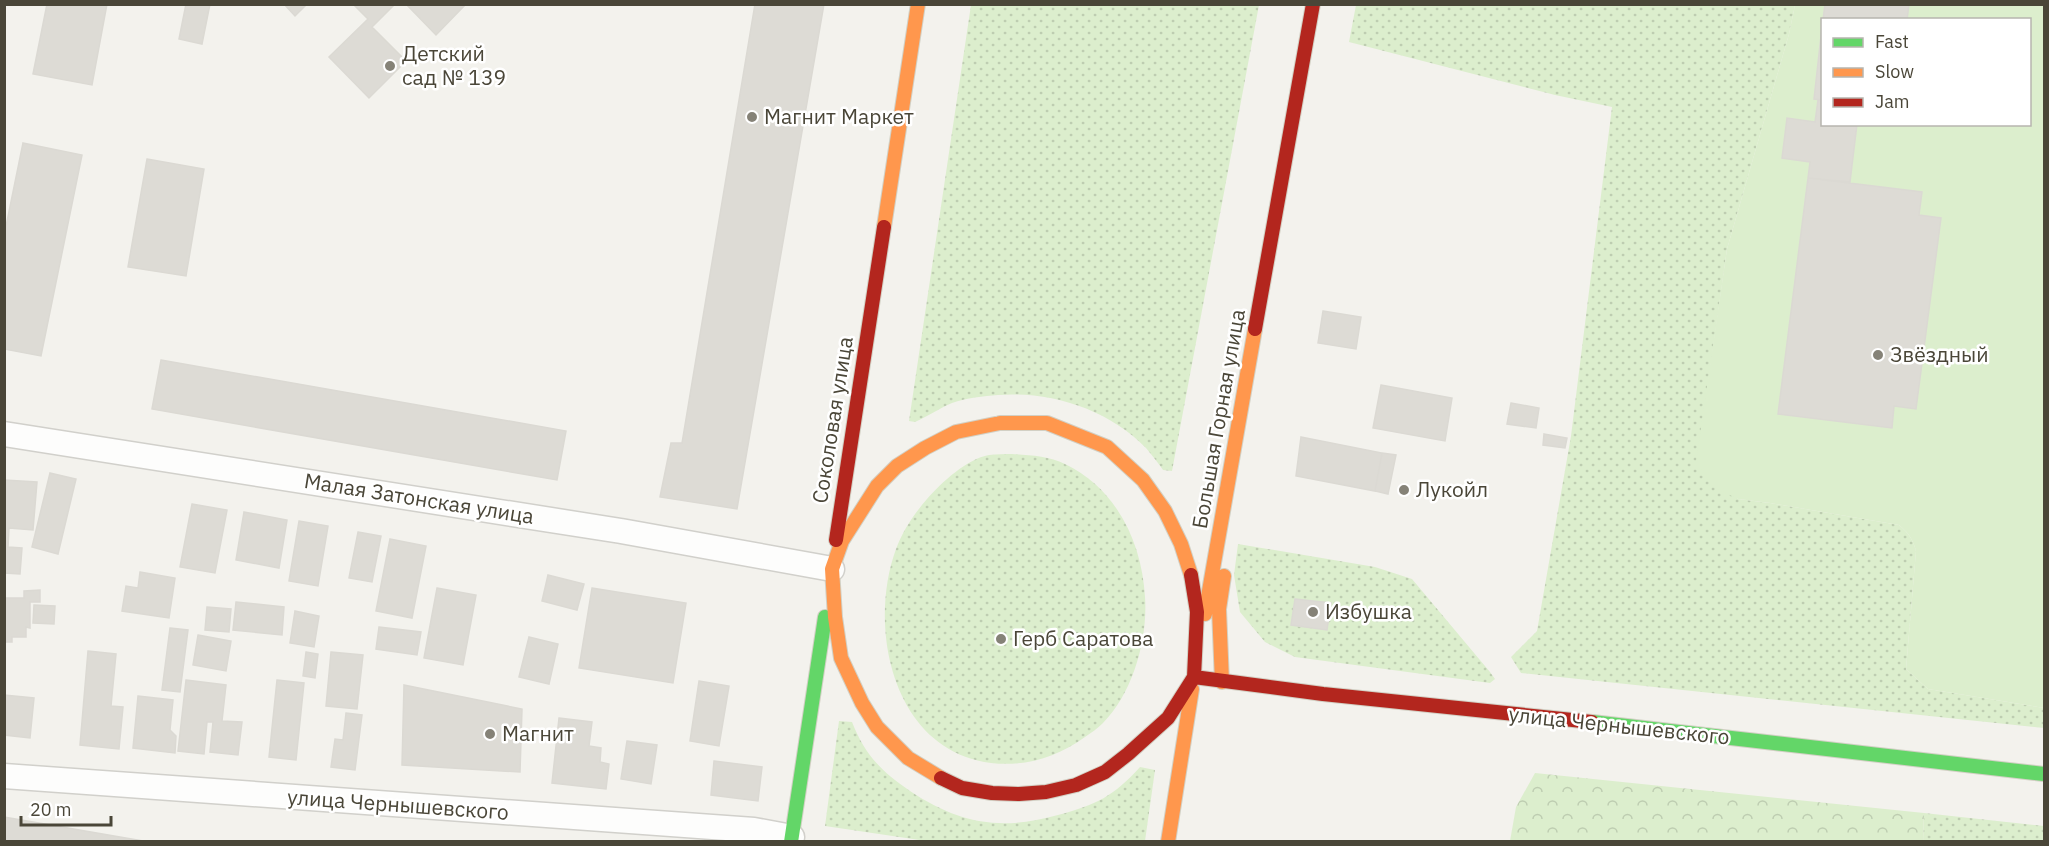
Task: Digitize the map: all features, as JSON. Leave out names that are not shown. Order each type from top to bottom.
[{"type":"main road","name":"Соколовая улица","points":[[792,839],[918,4]]},
{"type":"main road","name":"Большая Горная улица","points":[[1168,842],[1194,677],[1248,382],[1313,4]]},
{"type":"main road","points":[[1222,682],[1219,609],[1232,518],[1324,4]]},
{"type":"main road","points":[[1000,423],[1047,423],[1107,447],[1143,480],[1165,511],[1181,544],[1191,574],[1197,612],[1194,677],[1168,718],[1105,772],[1076,785],[1046,792],[992,793],[962,788],[931,773],[908,758],[876,727],[841,658],[835,617],[832,569],[842,541],[853,522],[877,486],[897,466],[956,432],[1000,423]]},
{"type":"main road","name":"улица Чернышевского","points":[[1194,677],[1323,694],[1540,716],[2044,774]]},
{"type":"street","name":"Малая Затонская улица","points":[[4,434],[610,529],[832,569]]},
{"type":"street","name":"улица Чернышевского","points":[[4,776],[754,830],[792,839]]},
{"type":"green space","points":[[971,5],[1259,5],[1172,471],[1163,470],[1146,448],[1114,423],[1078,405],[1038,396],[998,395],[963,400],[952,403],[915,422],[909,421]]},
{"type":"green space","points":[[1356,5],[1795,5],[1789,34],[1727,249],[1697,462],[1738,499],[1899,525],[1910,537],[1916,551],[1906,669],[1928,689],[2044,708],[2044,728],[1521,673],[1511,657],[1537,631],[1571,436],[1612,107],[1555,95],[1349,42]]},
{"type":"green space","name":"Звёздный","points":[[1795,5],[2044,5],[2044,708],[1928,689],[1906,669],[1916,551],[1910,537],[1899,525],[1738,499],[1713,487],[1696,462],[1727,249],[1789,34]]},
{"type":"green space","points":[[989,455],[1032,455],[1059,461],[1083,475],[1112,503],[1132,538],[1139,557],[1143,577],[1145,613],[1141,647],[1130,681],[1114,711],[1103,723],[1074,744],[1052,755],[1029,762],[1004,764],[958,754],[931,736],[910,711],[896,681],[887,648],[885,614],[888,580],[896,549],[923,504],[947,479],[972,461]]},
{"type":"green space","points":[[1238,544],[1375,567],[1412,579],[1495,679],[1490,683],[1295,657],[1265,642],[1240,612],[1234,575]]},
{"type":"green space","points":[[839,721],[852,722],[868,753],[910,791],[946,811],[981,821],[1018,823],[1071,811],[1104,798],[1122,785],[1140,767],[1155,770],[1145,841],[933,842],[825,826]]},
{"type":"green space","points":[[1535,773],[1924,813],[1923,841],[1510,841],[1516,807]]},
{"type":"green space","points":[[1924,813],[2044,826],[2044,841],[1923,842]]},
{"type":"building","points":[[47,4],[107,4],[92,85],[33,74]]},
{"type":"building","points":[[186,4],[210,4],[202,44],[179,39]]},
{"type":"building","points":[[284,4],[307,4],[295,16]]},
{"type":"building","points":[[353,4],[395,4],[372,27],[406,61],[369,98],[329,57],[368,19]]},
{"type":"building","points":[[406,4],[466,4],[436,35]]},
{"type":"building","points":[[755,4],[824,4],[737,509],[660,497],[671,443],[682,443]]},
{"type":"building","points":[[1825,4],[1909,4],[1907,18],[1823,18]]},
{"type":"building","points":[[1821,36],[1821,100],[1814,99]]},
{"type":"building","points":[[1818,100],[1821,100],[1821,126],[1857,126],[1850,182],[1808,178],[1810,162],[1782,158],[1787,118],[1815,122]]},
{"type":"building","points":[[23,143],[82,155],[41,356],[4,349],[4,236]]},
{"type":"building","points":[[147,159],[204,169],[186,276],[128,267]]},
{"type":"building","points":[[1808,178],[1922,192],[1919,215],[1941,218],[1916,409],[1894,406],[1892,428],[1778,414]]},
{"type":"building","points":[[1323,311],[1361,317],[1356,349],[1318,343]]},
{"type":"building","points":[[161,360],[566,431],[557,480],[152,409]]},
{"type":"building","points":[[1381,385],[1452,398],[1445,441],[1373,428]]},
{"type":"building","points":[[1511,403],[1539,408],[1536,428],[1507,424]]},
{"type":"building","points":[[1544,434],[1567,438],[1565,448],[1543,445]]},
{"type":"building","points":[[1301,437],[1382,453],[1375,491],[1296,476]]},
{"type":"building","points":[[1382,453],[1396,455],[1388,494],[1375,491]]},
{"type":"building","points":[[50,473],[76,479],[58,554],[32,547]]},
{"type":"building","points":[[4,480],[37,482],[33,530],[9,528],[8,547],[22,548],[20,574],[4,573]]},
{"type":"building","points":[[192,504],[227,510],[215,573],[180,567]]},
{"type":"building","points":[[244,512],[287,520],[279,568],[236,560]]},
{"type":"building","points":[[299,521],[328,526],[318,586],[289,581]]},
{"type":"building","points":[[358,532],[381,536],[372,582],[349,578]]},
{"type":"building","points":[[390,539],[426,546],[412,618],[376,611]]},
{"type":"building","points":[[140,572],[175,578],[169,618],[122,611],[126,586],[138,588]]},
{"type":"building","points":[[548,575],[584,584],[577,610],[542,601]]},
{"type":"building","points":[[437,588],[476,595],[463,665],[424,658]]},
{"type":"building","points":[[592,588],[686,603],[673,683],[579,668]]},
{"type":"building","points":[[40,590],[40,602],[30,602],[30,628],[26,627],[26,637],[12,637],[12,642],[4,642],[4,598],[24,598],[24,591]]},
{"type":"building","points":[[1295,599],[1331,603],[1327,630],[1291,625]]},
{"type":"building","points":[[236,602],[284,607],[282,635],[233,630]]},
{"type":"building","points":[[34,605],[55,606],[54,624],[33,623]]},
{"type":"building","points":[[207,607],[231,609],[229,632],[205,630]]},
{"type":"building","points":[[295,611],[319,616],[314,647],[290,643]]},
{"type":"building","points":[[379,627],[421,632],[417,655],[376,649]]},
{"type":"building","points":[[170,628],[188,630],[180,692],[162,690]]},
{"type":"building","points":[[198,635],[231,641],[226,671],[193,665]]},
{"type":"building","points":[[529,637],[558,644],[549,684],[519,677]]},
{"type":"building","points":[[88,651],[116,654],[111,706],[123,707],[119,749],[80,745]]},
{"type":"building","points":[[306,652],[318,654],[315,678],[303,676]]},
{"type":"building","points":[[331,652],[363,655],[357,709],[326,706]]},
{"type":"building","points":[[186,680],[226,685],[222,721],[242,722],[238,755],[210,752],[213,722],[207,722],[204,754],[178,751]]},
{"type":"building","points":[[277,680],[304,683],[296,760],[269,757]]},
{"type":"building","points":[[699,681],[729,686],[719,746],[690,741]]},
{"type":"building","points":[[404,685],[522,709],[520,772],[402,765]]},
{"type":"building","points":[[4,695],[34,698],[30,738],[4,735]]},
{"type":"building","points":[[138,696],[173,700],[170,730],[176,736],[175,753],[133,748]]},
{"type":"building","points":[[346,713],[362,715],[355,770],[331,767],[335,739],[343,740]]},
{"type":"building","points":[[559,718],[592,722],[589,746],[601,748],[600,762],[609,764],[606,789],[552,783]]},
{"type":"building","points":[[627,741],[657,745],[651,784],[621,779]]},
{"type":"building","points":[[714,761],[762,767],[758,801],[711,795]]},
{"type":"building","points":[[4,817],[149,842],[4,842]]},
{"type":"traffic: fast","points":[[791,842],[825,617]]},
{"type":"traffic: fast","points":[[1592,722],[2044,774]]},
{"type":"traffic: slow","points":[[884,227],[918,4]]},
{"type":"traffic: slow","points":[[1205,614],[1255,329]]},
{"type":"traffic: slow","points":[[1000,423],[1047,423],[1107,447],[1143,480],[1165,511],[1181,544],[1191,575]]},
{"type":"traffic: slow","points":[[941,778],[908,758],[877,727],[862,703],[841,658],[835,617],[832,569],[842,541],[877,486],[897,466],[956,432],[1000,423]]},
{"type":"traffic: slow","points":[[1222,682],[1219,609],[1224,576]]},
{"type":"traffic: slow","points":[[1168,842],[1192,689]]},
{"type":"traffic: jam","points":[[1255,329],[1313,4]]},
{"type":"traffic: jam","points":[[836,540],[884,227]]},
{"type":"traffic: jam","points":[[941,778],[962,788],[992,793],[1046,792],[1076,785],[1105,772],[1128,754],[1168,718],[1194,677],[1197,612],[1191,575]]},
{"type":"traffic: jam","points":[[1194,677],[1323,694],[1592,722]]},
{"type":"place","name":"Детский сад № 139","points":[[390,66]]},
{"type":"place","name":"Магнит Маркет","points":[[752,117]]},
{"type":"place","name":"Звёздный","points":[[1878,355]]},
{"type":"place","name":"Лукойл","points":[[1404,490]]},
{"type":"place","name":"Избушка","points":[[1313,612]]},
{"type":"place","name":"Герб Саратова","points":[[1001,639]]},
{"type":"place","name":"Магнит","points":[[490,734]]}]
